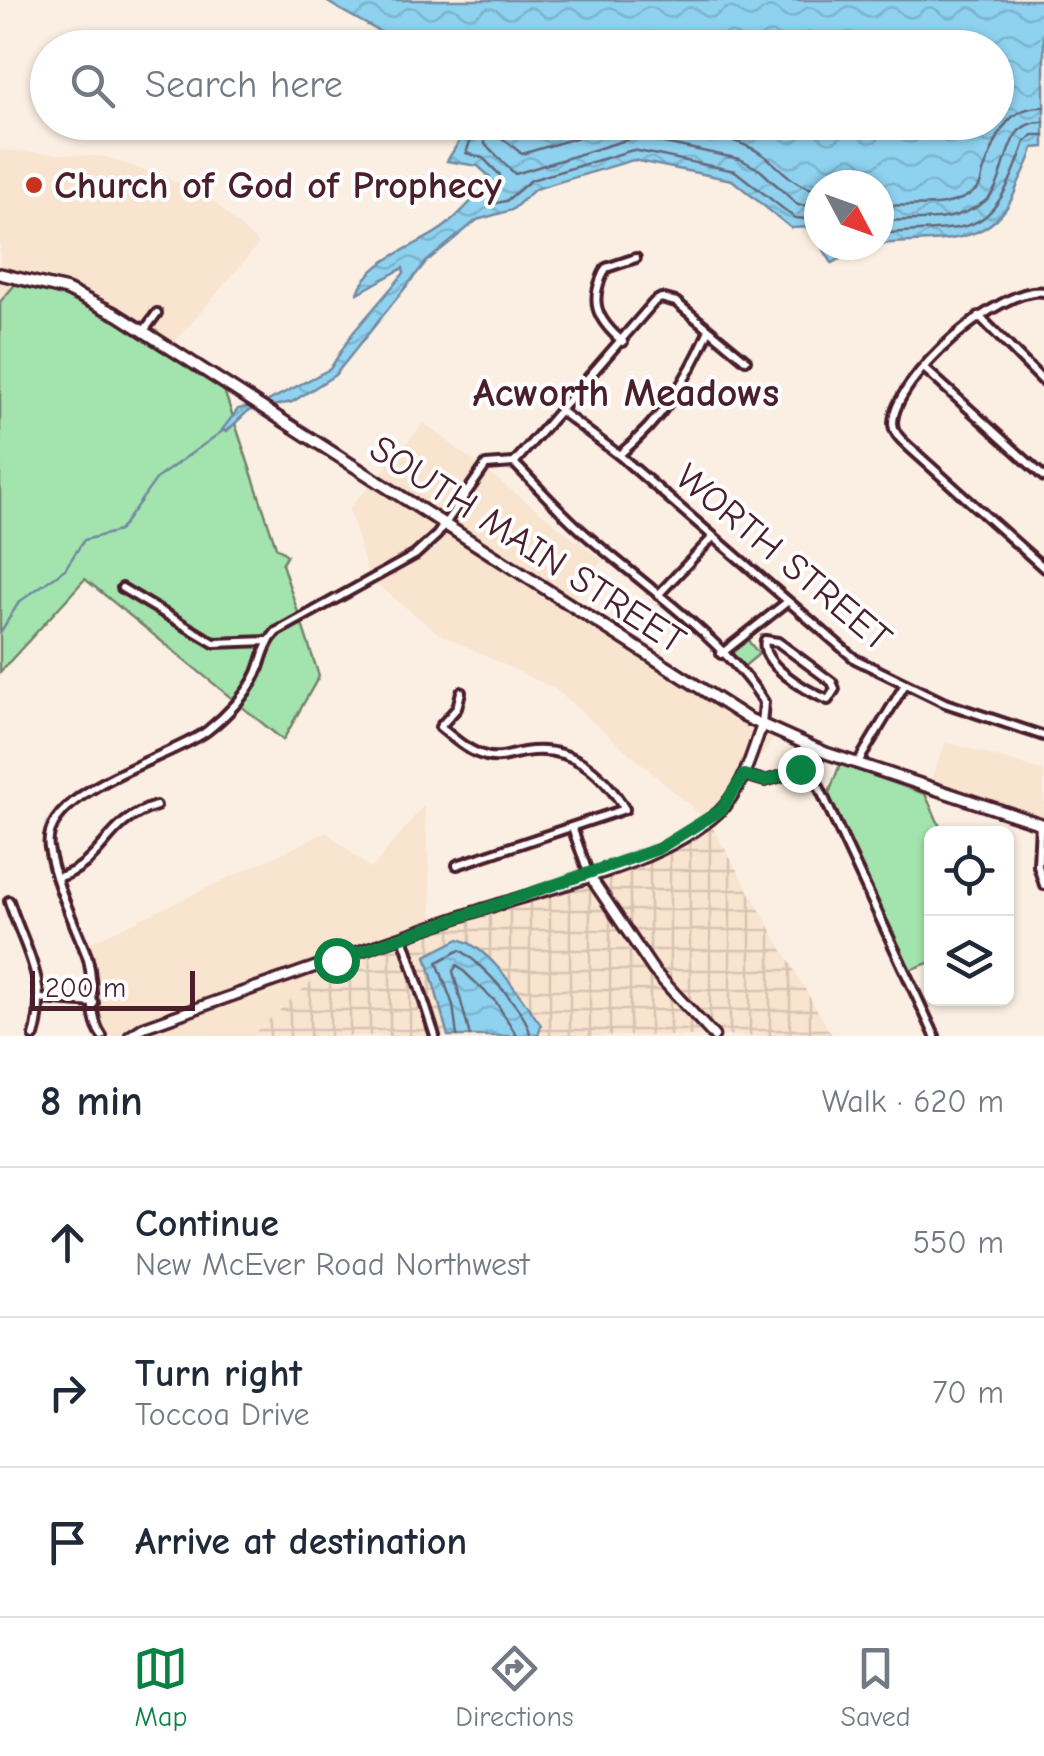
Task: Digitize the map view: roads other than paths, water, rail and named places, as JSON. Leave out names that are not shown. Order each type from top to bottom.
[{"type":"main road","name":"SOUTH MAIN STREET","points":[[0,274],[67,290],[143,332],[691,684],[762,724],[857,764],[1042,824]]},
{"type":"street","points":[[622,342],[602,324],[595,296],[606,268],[636,258]]},
{"type":"street","points":[[1044,292],[1014,296],[979,316],[924,368],[895,414],[895,432],[900,438],[1044,568]]},
{"type":"street","points":[[514,463],[661,298],[676,302],[746,360]]},
{"type":"street","points":[[143,332],[157,313]]},
{"type":"street","points":[[979,316],[1044,382]]},
{"type":"street","points":[[619,455],[651,428],[675,398],[708,330]]},
{"type":"street","points":[[924,368],[1044,477]]},
{"type":"street","name":"WORTH STREET","points":[[562,412],[619,455],[855,658],[904,686],[1044,736]]},
{"type":"street","points":[[102,1036],[95,1027],[90,966],[48,837],[60,814],[110,780],[212,727],[250,685],[268,641],[288,624],[414,555],[444,525],[476,476],[494,462],[514,463],[582,532],[721,654],[762,698],[766,711],[762,724],[744,775],[728,800],[704,824],[658,849],[144,1027],[130,1036]]},
{"type":"street","points":[[658,595],[712,538]]},
{"type":"street","points":[[122,588],[214,643],[268,641]]},
{"type":"street","points":[[721,654],[787,602]]},
{"type":"street","points":[[752,628],[768,655],[790,678],[828,700],[835,689],[827,678],[778,642],[762,641]]},
{"type":"street","points":[[857,764],[904,686]]},
{"type":"street","points":[[457,865],[625,809],[603,777],[572,756],[539,750],[492,757],[466,747],[440,727],[457,708],[461,692]]},
{"type":"street","points":[[744,775],[765,781],[806,769],[814,776],[934,1036]]},
{"type":"street","points":[[58,876],[82,867],[128,815],[156,806]]},
{"type":"street","points":[[1042,824],[1038,866],[1044,885]]},
{"type":"street","points":[[572,827],[589,875],[654,971],[714,1036]]},
{"type":"street","points":[[9,900],[41,999],[34,1036]]},
{"type":"street","points":[[403,937],[434,1036]]},
{"type":"street","points":[[41,999],[94,1004]]},
{"type":"water","points":[[325,0],[1044,0],[1044,147],[1033,148],[1008,206],[995,221],[979,231],[942,240],[894,243],[894,170],[804,170],[804,227],[791,228],[732,180],[633,160],[535,189],[512,210],[477,220],[426,262],[335,375],[292,402],[248,411],[226,432],[222,430],[238,409],[268,401],[330,369],[352,334],[404,273],[403,268],[358,293],[364,280],[385,261],[449,223],[488,184],[490,177],[478,166],[447,161],[460,140],[1014,140],[1014,30],[377,30]]},
{"type":"water","points":[[459,939],[483,953],[505,976],[541,1025],[538,1036],[448,1036],[426,956]]},
{"type":"waterway","points":[[0,633],[19,602],[65,569],[84,540],[119,531],[157,478],[224,430]]},
{"type":"place","name":"Church of God of Prophecy","points":[[34,185]]},
{"type":"district","name":"Acworth Meadows","points":[[626,392]]}]
